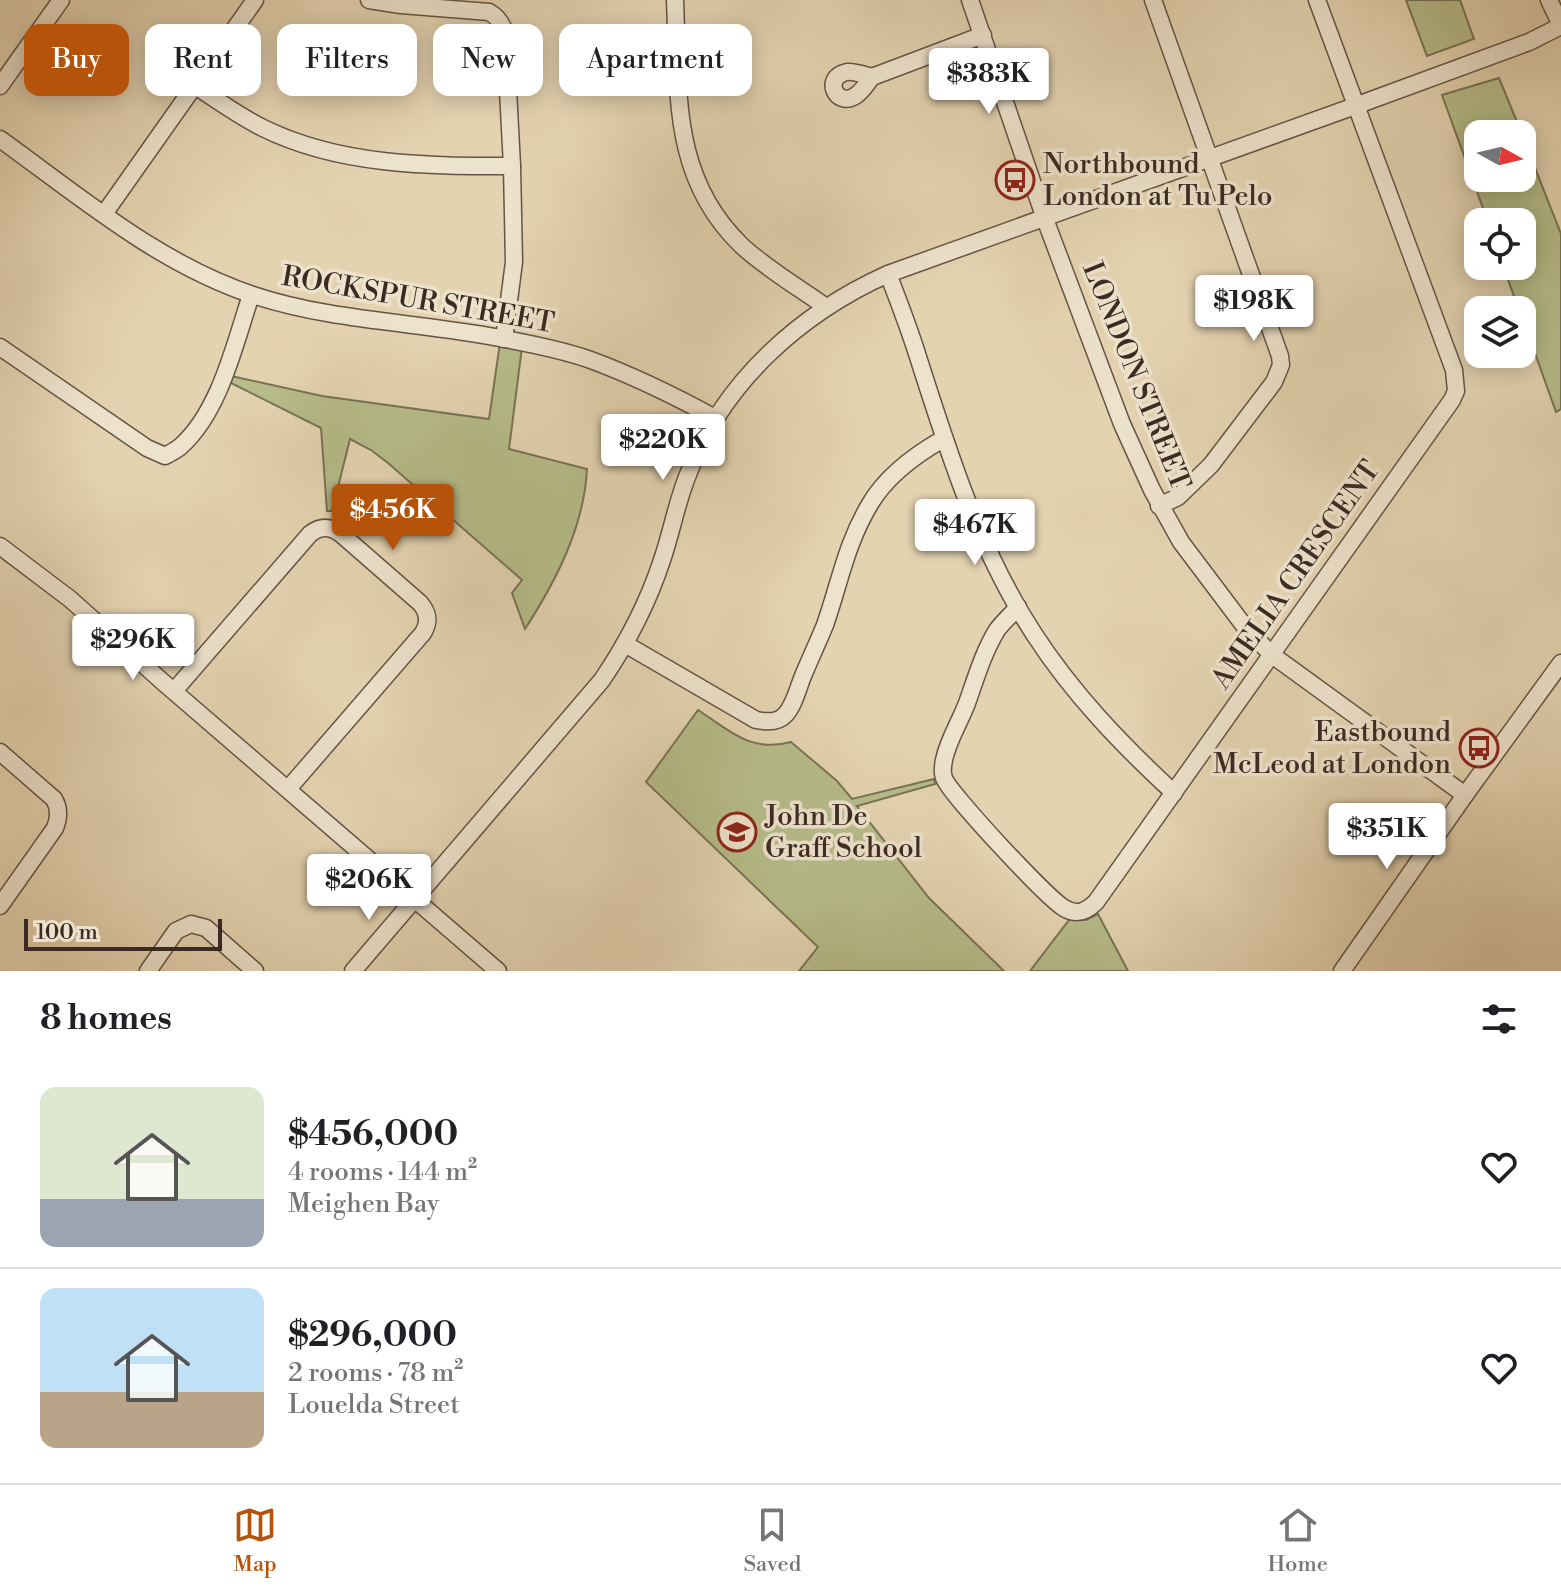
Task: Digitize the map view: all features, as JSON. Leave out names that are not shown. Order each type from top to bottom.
[{"type":"street","points":[[0,86],[61,0]]},
{"type":"street","points":[[238,24],[255,0]]},
{"type":"street","points":[[369,0],[489,12],[502,23],[512,166],[514,262],[504,339]]},
{"type":"street","points":[[675,0],[681,127],[687,156],[697,181],[719,219],[744,248],[826,307]]},
{"type":"street","name":"LONDON STREET","points":[[970,0],[1045,219],[1122,424],[1159,506],[1181,542],[1245,627],[1272,655],[1465,795]]},
{"type":"street","points":[[1153,0],[1281,365],[1274,382],[1211,465],[1178,497],[1159,506]]},
{"type":"street","points":[[1317,0],[1355,106]]},
{"type":"street","points":[[353,971],[602,680],[625,644],[656,578],[689,469],[715,418],[741,383],[777,346],[826,307],[888,274],[1529,42],[1561,26],[1549,0]]},
{"type":"street","points":[[872,77],[983,35]]},
{"type":"street","points":[[104,214],[186,96]]},
{"type":"street","points":[[210,96],[264,128],[318,149],[394,163],[512,166]]},
{"type":"street","name":"AMELIA CRESCENT","points":[[1018,607],[998,629],[978,668],[947,749],[943,763],[944,779],[1023,870],[1064,908],[1077,912],[1087,910],[1096,902],[1174,793],[1456,391],[1454,370],[1355,106]]},
{"type":"street","name":"ROCKSPUR STREET","points":[[0,139],[104,214],[182,264],[251,295],[317,311],[504,339],[585,358],[659,388],[715,418]]},
{"type":"street","points":[[888,274],[966,500],[1018,607],[1090,709],[1174,793]]},
{"type":"street","points":[[0,347],[147,448],[165,456],[180,447],[214,401],[251,295]]},
{"type":"street","points":[[625,644],[756,720],[776,721],[785,715],[794,697],[825,624],[846,553],[872,500],[895,473],[919,453],[943,439]]},
{"type":"street","points":[[174,691],[310,534],[321,528],[341,534],[420,603],[427,613],[427,623],[423,633],[288,789]]},
{"type":"street","points":[[0,546],[70,599],[498,971]]},
{"type":"street","points":[[1342,971],[1561,663]]},
{"type":"street","points":[[0,752],[54,799],[59,816],[55,828],[0,906]]},
{"type":"street","points":[[148,971],[176,931],[191,924],[206,928],[255,971]]},
{"type":"green space","points":[[1406,0],[1460,0],[1474,39],[1427,56]]},
{"type":"green space","points":[[1499,78],[1516,120],[1464,120],[1464,156],[1442,95]]},
{"type":"green space","points":[[1536,171],[1561,234],[1561,409],[1556,412],[1536,356],[1536,296],[1514,296],[1508,280],[1536,280],[1536,208],[1483,208],[1477,192],[1536,192]]},
{"type":"green space","points":[[500,343],[522,347],[509,449],[587,469],[580,512],[566,553],[525,629],[512,593],[522,580],[388,463],[350,439],[332,511],[327,511],[321,428],[229,382],[231,376],[322,396],[489,419]]},
{"type":"green space","points":[[698,710],[752,742],[777,745],[791,742],[837,781],[852,799],[934,779],[935,784],[857,806],[929,898],[1004,971],[799,971],[818,947],[646,782]]},
{"type":"green space","points":[[1098,914],[1128,971],[1030,971],[1069,920],[1086,920]]},
{"type":"place","name":"Northbound London at Tu Pelo","points":[[1015,180]]},
{"type":"place","name":"Eastbound McLeod at London","points":[[1479,748]]},
{"type":"place","name":"John De Graff School","points":[[737,832]]}]
